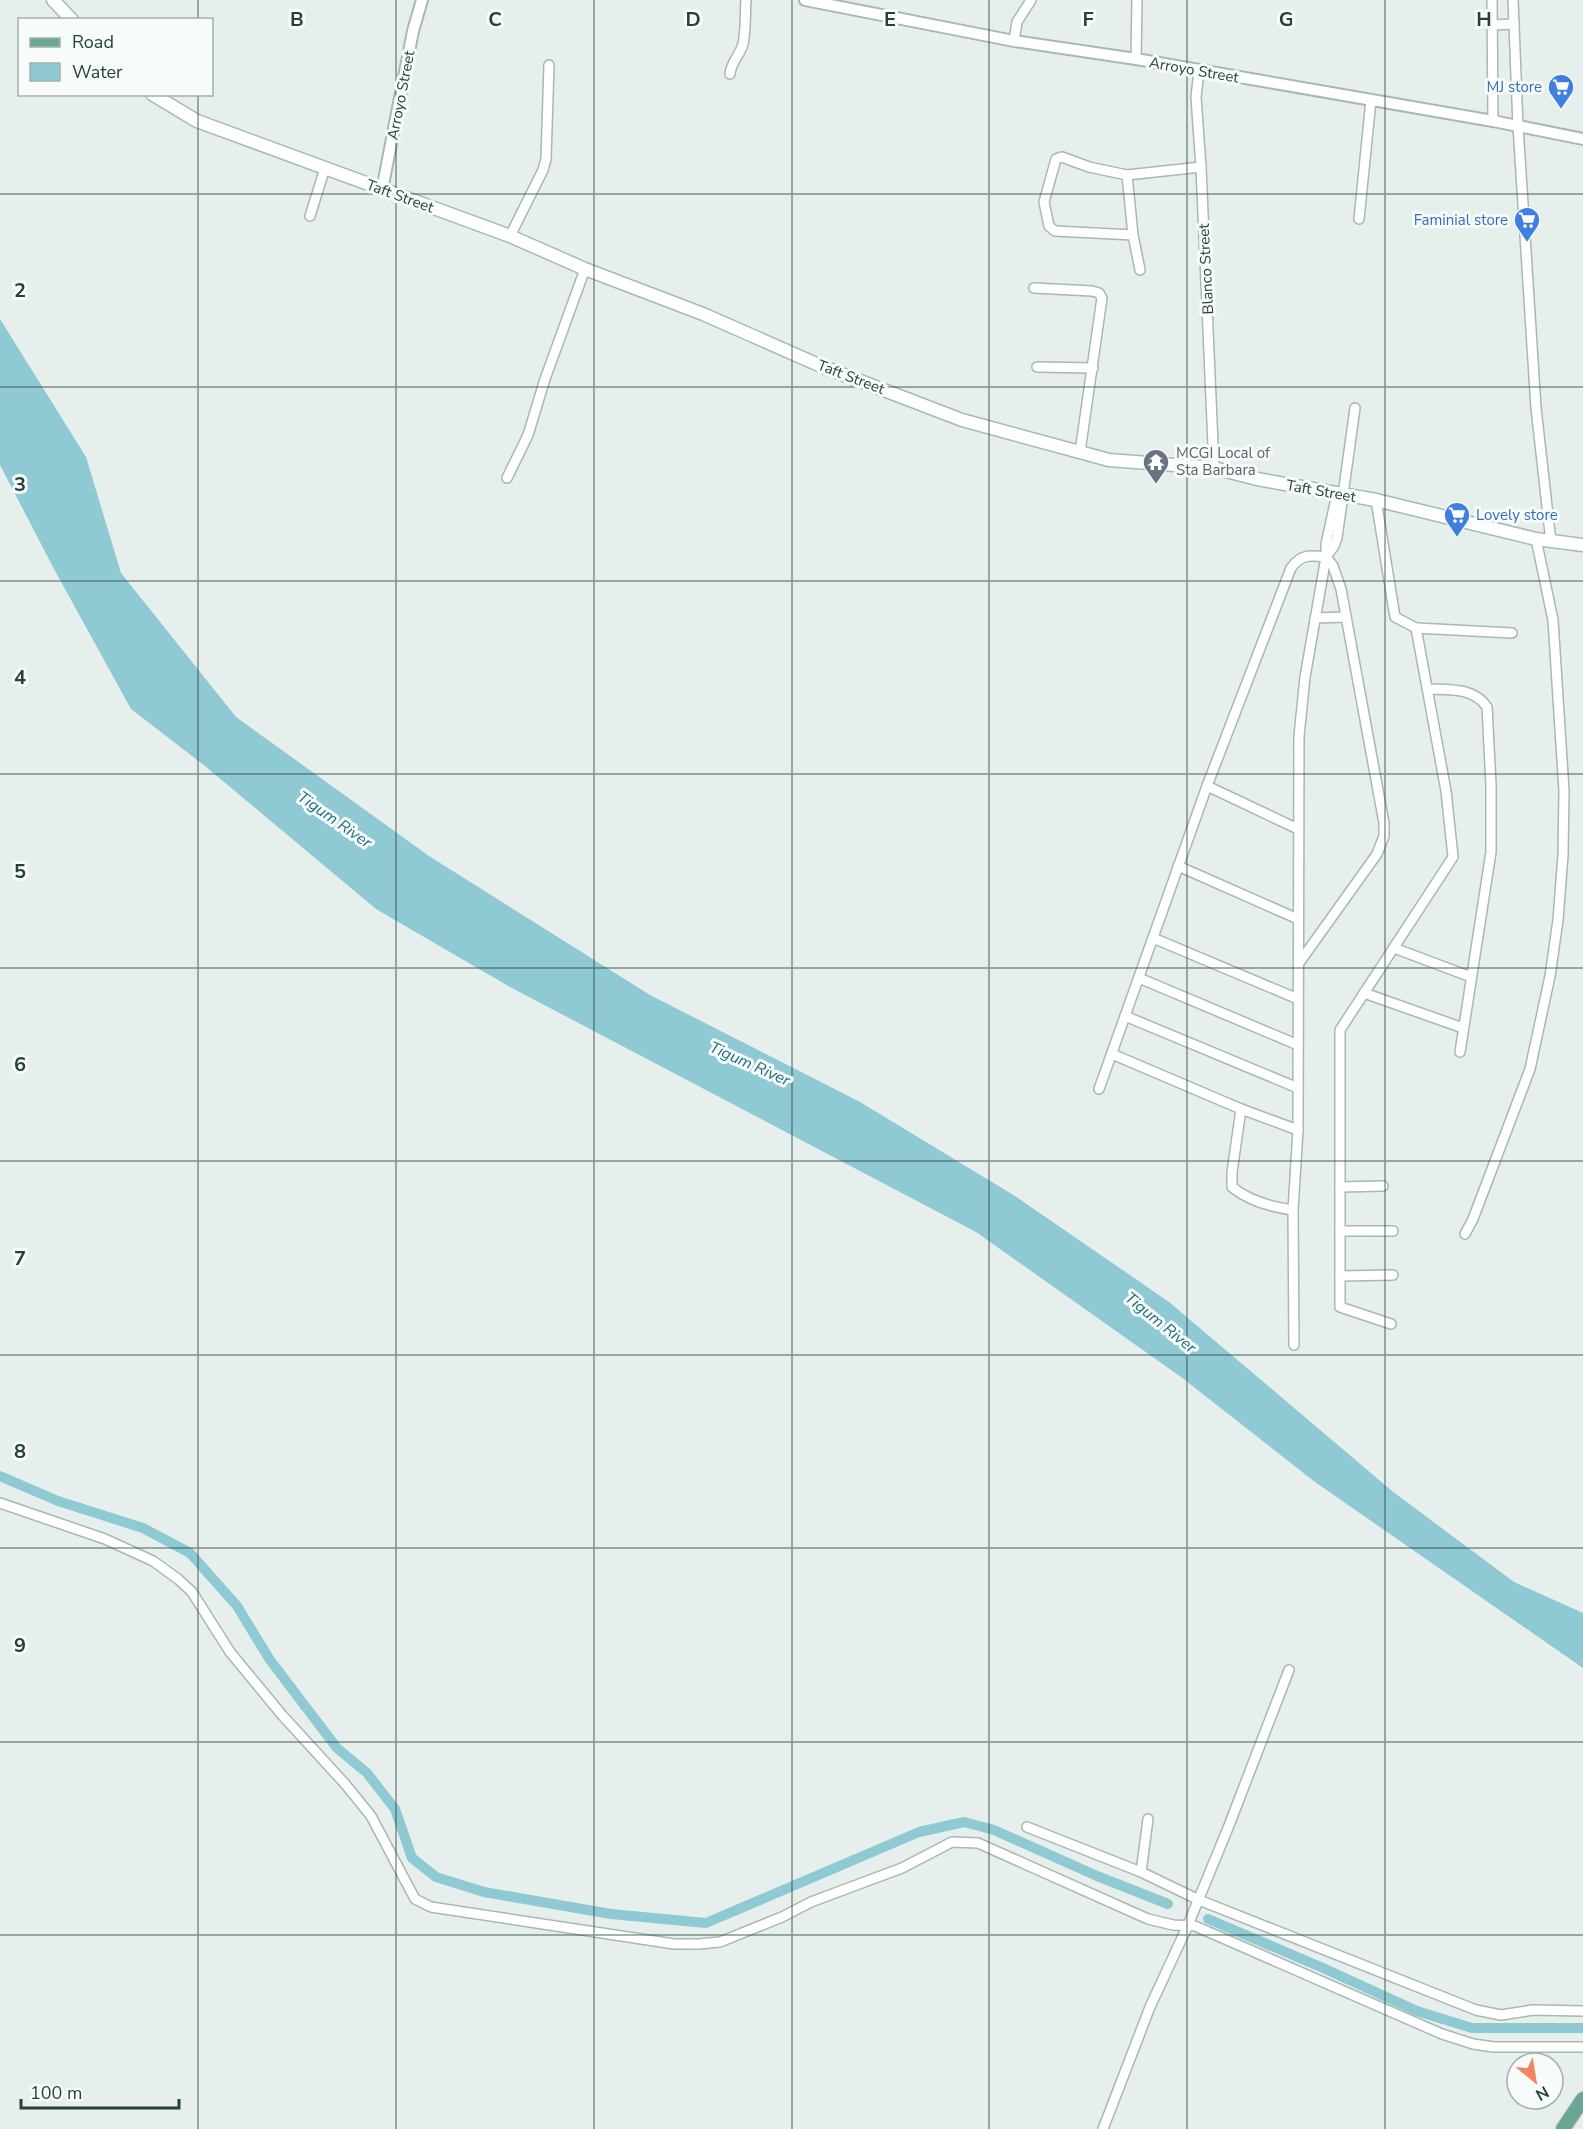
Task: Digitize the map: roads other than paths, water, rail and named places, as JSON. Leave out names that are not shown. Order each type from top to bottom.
[{"type":"main road","points":[[53,0],[70,18]]},
{"type":"main road","name":"Taft Street","points":[[155,96],[197,121],[510,236],[585,269],[703,314],[821,366],[952,416],[1109,460],[1214,468],[1257,479],[1376,500],[1536,539],[1583,545]]},
{"type":"main road","points":[[1563,2129],[1583,2099]]},
{"type":"street","name":"Arroyo Street","points":[[382,190],[413,32],[422,0]]},
{"type":"street","points":[[730,74],[731,65],[743,43],[746,0]]},
{"type":"street","name":"Arroyo Street","points":[[805,0],[1014,41],[1136,59],[1493,121],[1583,139]]},
{"type":"street","points":[[1014,41],[1017,22],[1030,0]]},
{"type":"street","points":[[1136,59],[1137,0]]},
{"type":"street","points":[[1492,0],[1493,121]]},
{"type":"street","points":[[1513,0],[1518,126],[1536,408],[1551,542]]},
{"type":"street","points":[[1492,25],[1514,24]]},
{"type":"street","points":[[510,236],[543,170],[546,159],[549,65]]},
{"type":"street","name":"Blanco Street","points":[[1199,71],[1196,97],[1214,468]]},
{"type":"street","points":[[1359,219],[1371,100]]},
{"type":"street","points":[[1133,235],[1055,231],[1049,226],[1044,202],[1056,159],[1062,157],[1089,167],[1127,175],[1201,167]]},
{"type":"street","points":[[310,216],[325,168]]},
{"type":"street","points":[[1127,175],[1133,235],[1140,270]]},
{"type":"street","points":[[507,478],[528,435],[545,379],[585,269]]},
{"type":"street","points":[[1034,288],[1092,291],[1099,293],[1102,298],[1080,452]]},
{"type":"street","points":[[1037,367],[1093,368]]},
{"type":"street","points":[[1294,1345],[1293,1210],[1298,1130],[1299,736],[1305,678],[1326,557],[1337,538],[1341,494],[1355,408]]},
{"type":"street","points":[[1376,500],[1395,617],[1416,628],[1512,633]]},
{"type":"street","points":[[1465,1234],[1473,1219],[1530,1069],[1550,976],[1558,920],[1563,855],[1564,791],[1553,620],[1536,539]]},
{"type":"street","points":[[1100,1089],[1207,786],[1291,568],[1298,558],[1309,555],[1326,557],[1333,566],[1341,589],[1384,823],[1383,836],[1377,854],[1299,963]]},
{"type":"street","points":[[1315,618],[1346,617]]},
{"type":"street","points":[[1391,1324],[1340,1307],[1340,1030],[1453,857],[1446,791],[1416,628]]},
{"type":"street","points":[[1428,688],[1466,690],[1481,698],[1487,707],[1491,785],[1491,852],[1460,1052]]},
{"type":"street","points":[[1207,786],[1298,829]]},
{"type":"street","points":[[1178,866],[1298,919]]},
{"type":"street","points":[[1153,938],[1298,999]]},
{"type":"street","points":[[1394,948],[1471,977]]},
{"type":"street","points":[[1138,978],[1298,1045]]},
{"type":"street","points":[[1364,993],[1463,1028]]},
{"type":"street","points":[[1125,1017],[1298,1088]]},
{"type":"street","points":[[1112,1054],[1241,1109],[1298,1130]]},
{"type":"street","points":[[1241,1109],[1232,1187],[1240,1194],[1269,1206],[1293,1210]]},
{"type":"street","points":[[1340,1187],[1383,1186]]},
{"type":"street","points":[[1340,1231],[1393,1231]]},
{"type":"street","points":[[1340,1276],[1393,1275]]},
{"type":"street","points":[[0,1503],[105,1539],[153,1561],[192,1592],[230,1652],[371,1816],[415,1899],[430,1907],[674,1944],[720,1942],[782,1917],[811,1902],[902,1868],[952,1842],[966,1841],[993,1848],[1148,1919],[1165,1924],[1195,1926],[1473,2044],[1509,2048],[1583,2047]]},
{"type":"street","points":[[1102,2129],[1150,2007],[1199,1900],[1289,1670]]},
{"type":"street","points":[[1141,1872],[1148,1819]]},
{"type":"street","points":[[1027,1827],[1141,1872],[1199,1900],[1476,2010],[1500,2015],[1533,2010],[1583,2010]]},
{"type":"water","name":"Tigum River","points":[[0,319],[86,457],[121,573],[236,717],[429,856],[650,995],[860,1102],[1015,1196],[1169,1302],[1392,1491],[1514,1582],[1583,1613],[1583,1668],[1315,1482],[1181,1377],[976,1232],[510,987],[376,909],[205,766],[131,709],[0,465]]},
{"type":"waterway","points":[[0,1476],[58,1501],[143,1528],[190,1553],[237,1606],[270,1660],[337,1748],[367,1773],[395,1809],[412,1858],[436,1877],[484,1892],[611,1914],[706,1923],[919,1832],[964,1822],[994,1830],[1097,1876],[1168,1904]]},
{"type":"waterway","points":[[1208,1919],[1417,2011],[1472,2028],[1583,2028]]},
{"type":"place","name":"MJ store","points":[[1561,110]]},
{"type":"place","name":"Faminial store","points":[[1527,243]]},
{"type":"place","name":"MCGI Local of Sta Barbara","points":[[1156,485]]},
{"type":"place","name":"Lovely store","points":[[1457,538]]}]
